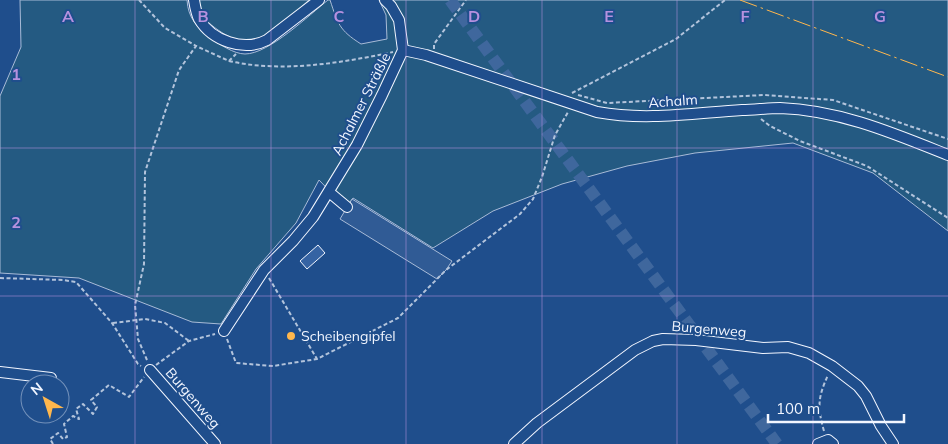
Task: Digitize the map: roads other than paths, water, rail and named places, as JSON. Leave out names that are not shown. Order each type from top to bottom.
[{"type":"street","points":[[194,0],[199,18],[212,34],[220,39],[243,45],[259,45],[319,0]]},
{"type":"street","name":"Achalmer Sträßle","points":[[224,331],[264,270],[293,241],[313,217],[357,145],[403,50],[399,20],[385,0]]},
{"type":"street","name":"Achalm","points":[[403,50],[426,55],[572,99],[597,112],[642,117],[778,108],[817,111],[858,121],[948,154]]},
{"type":"street","points":[[329,192],[347,207]]},
{"type":"street","name":"Burgenweg","points":[[514,444],[537,423],[635,350],[652,341],[663,339],[696,340],[763,348],[788,347],[809,353],[832,366],[862,391],[893,444]]},
{"type":"street","name":"Burgenweg","points":[[150,370],[216,444]]},
{"type":"street","points":[[0,372],[20,374]]},
{"type":"street","points":[[818,444],[828,440],[833,444]]},
{"type":"tunnel","points":[[450,0],[777,444]]},
{"type":"place","name":"Scheibengipfel","points":[[291,336]]}]
